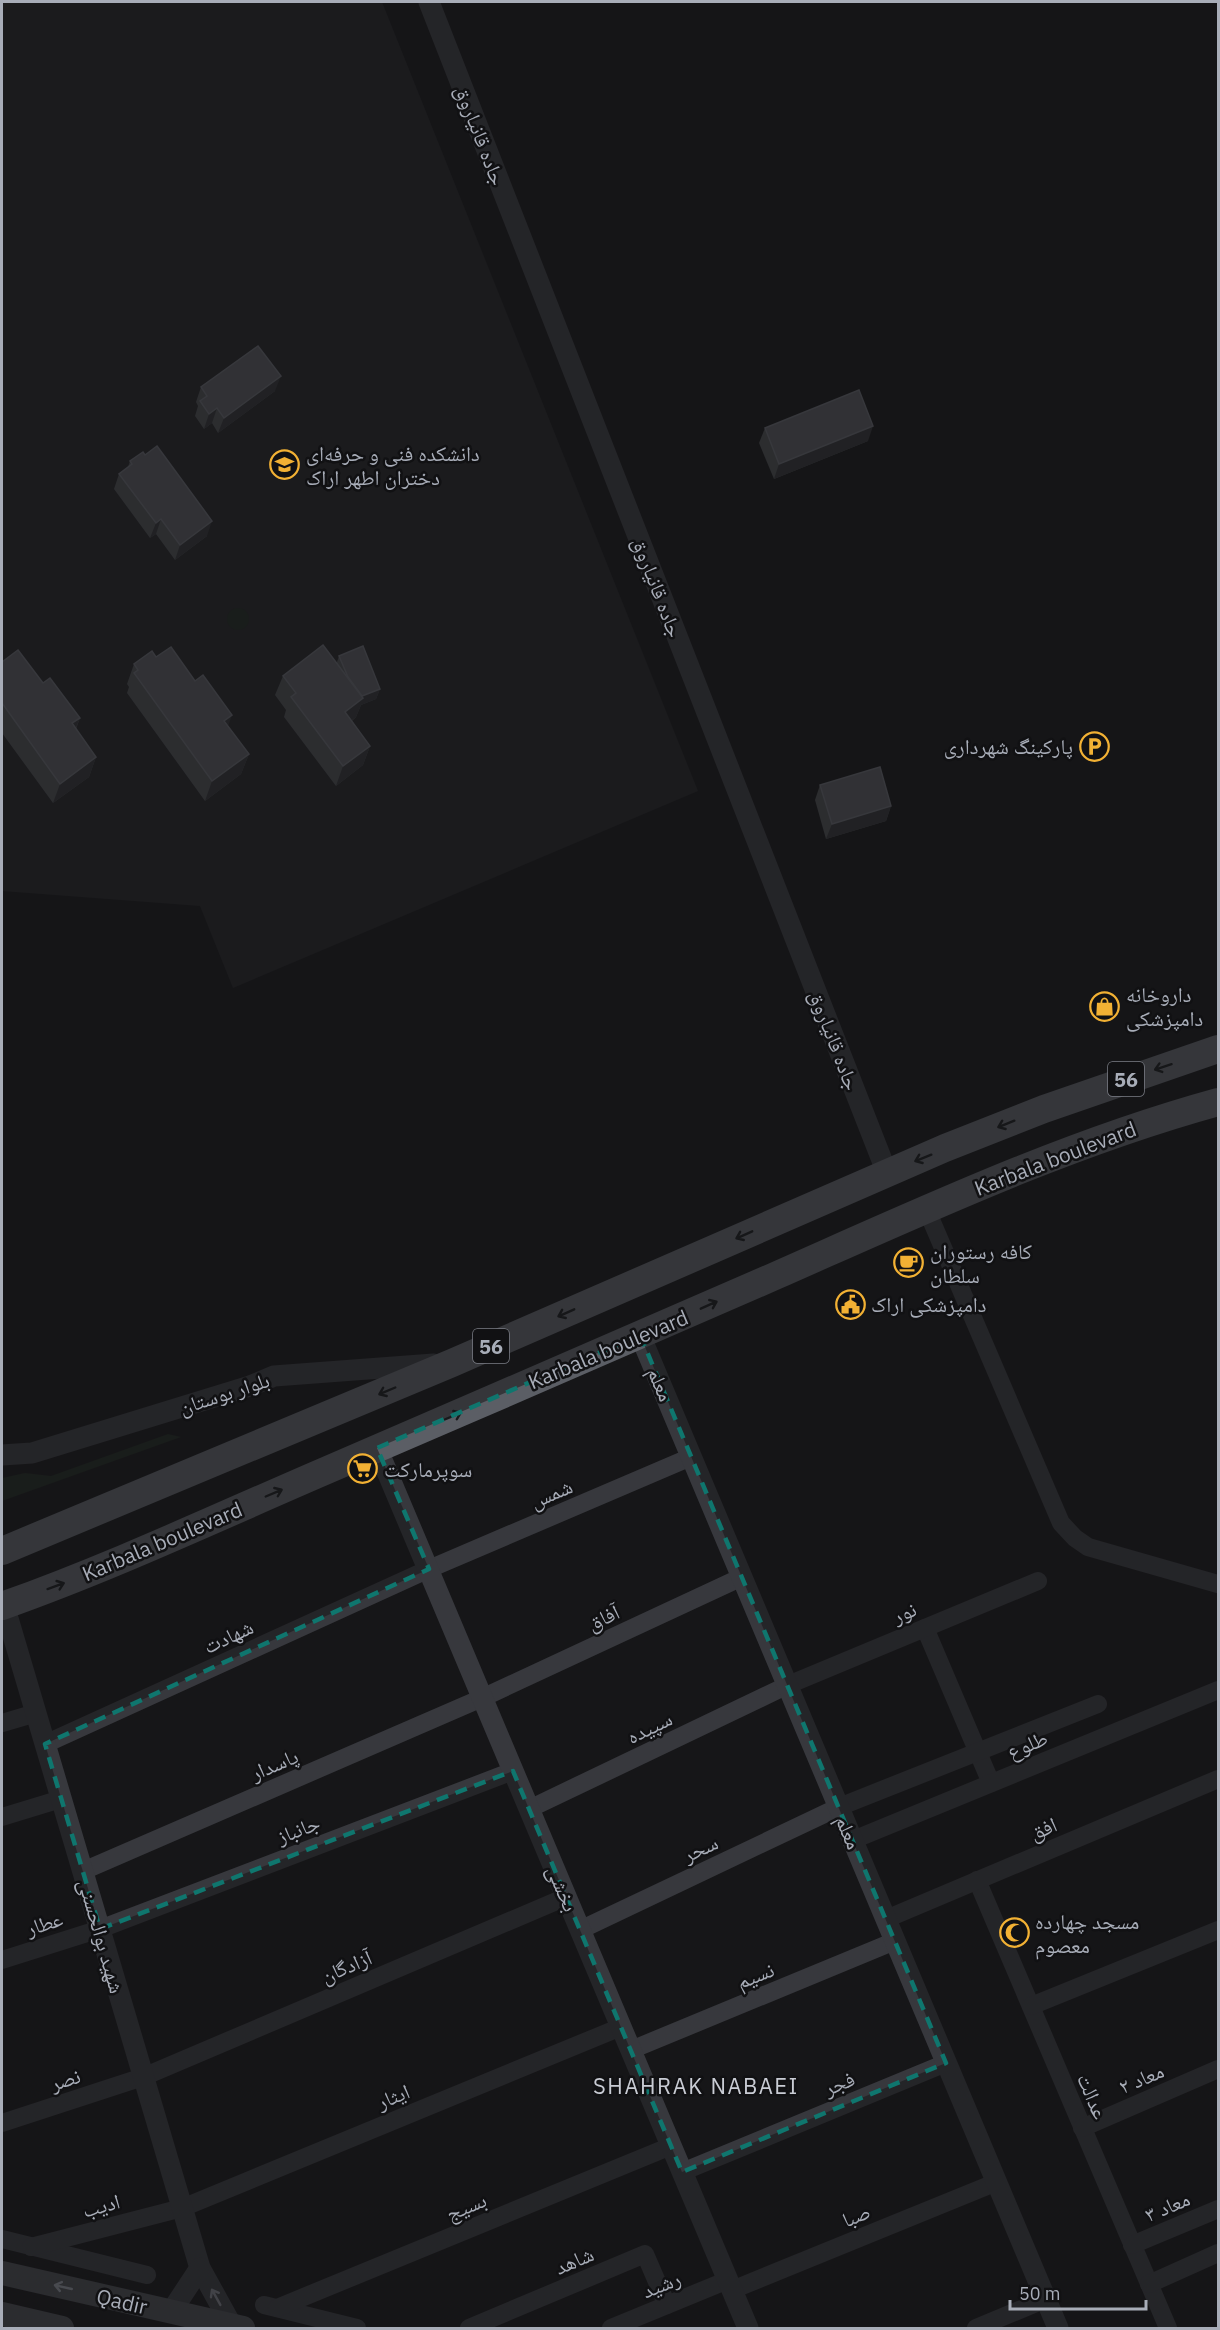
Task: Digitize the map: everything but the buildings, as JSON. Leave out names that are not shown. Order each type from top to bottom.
[{"type":"highway","name":"56","points":[[2,1551],[452,1363],[887,1173],[1044,1109],[1218,1049]]},
{"type":"highway","name":"Karbala boulevard","points":[[3,1605],[113,1565],[926,1208],[1026,1167],[1119,1133],[1218,1102]]},
{"type":"main road","name":"Qadir","points":[[2,2273],[237,2327]]},
{"type":"main road","points":[[2,2314],[62,2328]]},
{"type":"street","name":"جاده قانیاروق","points":[[429,2],[887,1173]]},
{"type":"street","points":[[926,1208],[1060,1523],[1088,1547],[1218,1584]]},
{"type":"street","name":"معلم","points":[[640,1335],[1058,2328]]},
{"type":"street","name":"بلوار بوستان","points":[[2,1455],[32,1453],[250,1386],[274,1376],[452,1363]]},
{"type":"street","name":"بخشی","points":[[377,1448],[748,2328]]},
{"type":"street","name":"شمس","points":[[429,1569],[692,1457]]},
{"type":"street","name":"شهادت","points":[[45,1744],[429,1569]]},
{"type":"street","name":"آفاق","points":[[482,1698],[742,1577]]},
{"type":"street","name":"نور","points":[[788,1685],[1038,1581]]},
{"type":"street","name":"شهید بوالحسنی","points":[[3,1605],[200,2268],[237,2327]]},
{"type":"street","points":[[925,1628],[991,1783]]},
{"type":"street","name":"سپیده","points":[[529,1809],[788,1685]]},
{"type":"street","name":"طلوع","points":[[853,1840],[1218,1690]]},
{"type":"street","name":"پاسدار","points":[[83,1871],[482,1698]]},
{"type":"street","name":"سحر","points":[[580,1930],[839,1807],[1098,1704]]},
{"type":"street","points":[[2,1723],[36,1713]]},
{"type":"street","name":"جانباز","points":[[100,1929],[513,1771]]},
{"type":"street","name":"افق","points":[[886,1919],[1218,1779]]},
{"type":"street","points":[[2,1817],[61,1799]]},
{"type":"street","name":"عدالت","points":[[977,1880],[1168,2328]]},
{"type":"street","name":"آزادگان","points":[[143,2077],[566,1897]]},
{"type":"street","name":"عطار","points":[[2,1960],[100,1929]]},
{"type":"street","points":[[1031,2006],[1218,1930]]},
{"type":"street","name":"نسیم","points":[[631,2050],[895,1941]]},
{"type":"street","name":"ایثار","points":[[182,2208],[621,2026]]},
{"type":"street","name":"فجر","points":[[682,2172],[946,2063]]},
{"type":"street","name":"معاد ۲","points":[[1082,2128],[1218,2069]]},
{"type":"street","name":"نصر","points":[[2,2123],[143,2077]]},
{"type":"street","name":"بسیج","points":[[357,2328],[271,2307],[671,2146]]},
{"type":"street","name":"صبا","points":[[730,2285],[997,2182]]},
{"type":"street","name":"ادیب","points":[[31,2247],[182,2208]]},
{"type":"street","name":"معاد ۳","points":[[1132,2246],[1218,2209]]},
{"type":"street","points":[[2,2239],[147,2275]]},
{"type":"street","points":[[1149,2284],[1218,2253]]},
{"type":"street","name":"شاهد","points":[[469,2328],[645,2254],[667,2305]]},
{"type":"street","points":[[171,2313],[200,2268]]},
{"type":"street","name":"رشید","points":[[610,2328],[667,2305],[730,2285]]},
{"type":"street","points":[[976,2328],[1046,2300]]},
{"type":"highlighted area","points":[[640,1335],[946,2063],[682,2172],[513,1771],[100,1929],[45,1744],[429,1569],[377,1448]]},
{"type":"shaded area","name":"دانشکده فنی و حرفه‌ای دختران اطهر اراک","points":[[2,2],[382,2],[698,791],[233,988],[200,906],[2,891]]},
{"type":"shaded area","points":[[238,608],[246,611],[249,619],[246,627],[238,630],[230,627],[227,619],[230,611]]},
{"type":"shaded area","points":[[168,1434],[181,1437],[2,1501],[2,1478],[25,1473],[51,1476]]},
{"type":"place","name":"دانشکده فنی و حرفه‌ای دختران اطهر اراک","points":[[285,465]]},
{"type":"place","name":"پارکینگ شهرداری","points":[[1094,746]]},
{"type":"place","name":"داروخانه دامپزشکی","points":[[1105,1006]]},
{"type":"place","name":"کافه رستوران سلطان","points":[[909,1263]]},
{"type":"place","name":"دامپزشکی اراک","points":[[850,1304]]},
{"type":"place","name":"سوپرمارکت","points":[[363,1469]]},
{"type":"place","name":"مسجد چهارده معصوم","points":[[1014,1933]]},
{"type":"district","name":"SHAHRAK NABAEI","points":[[696,2085]]}]
